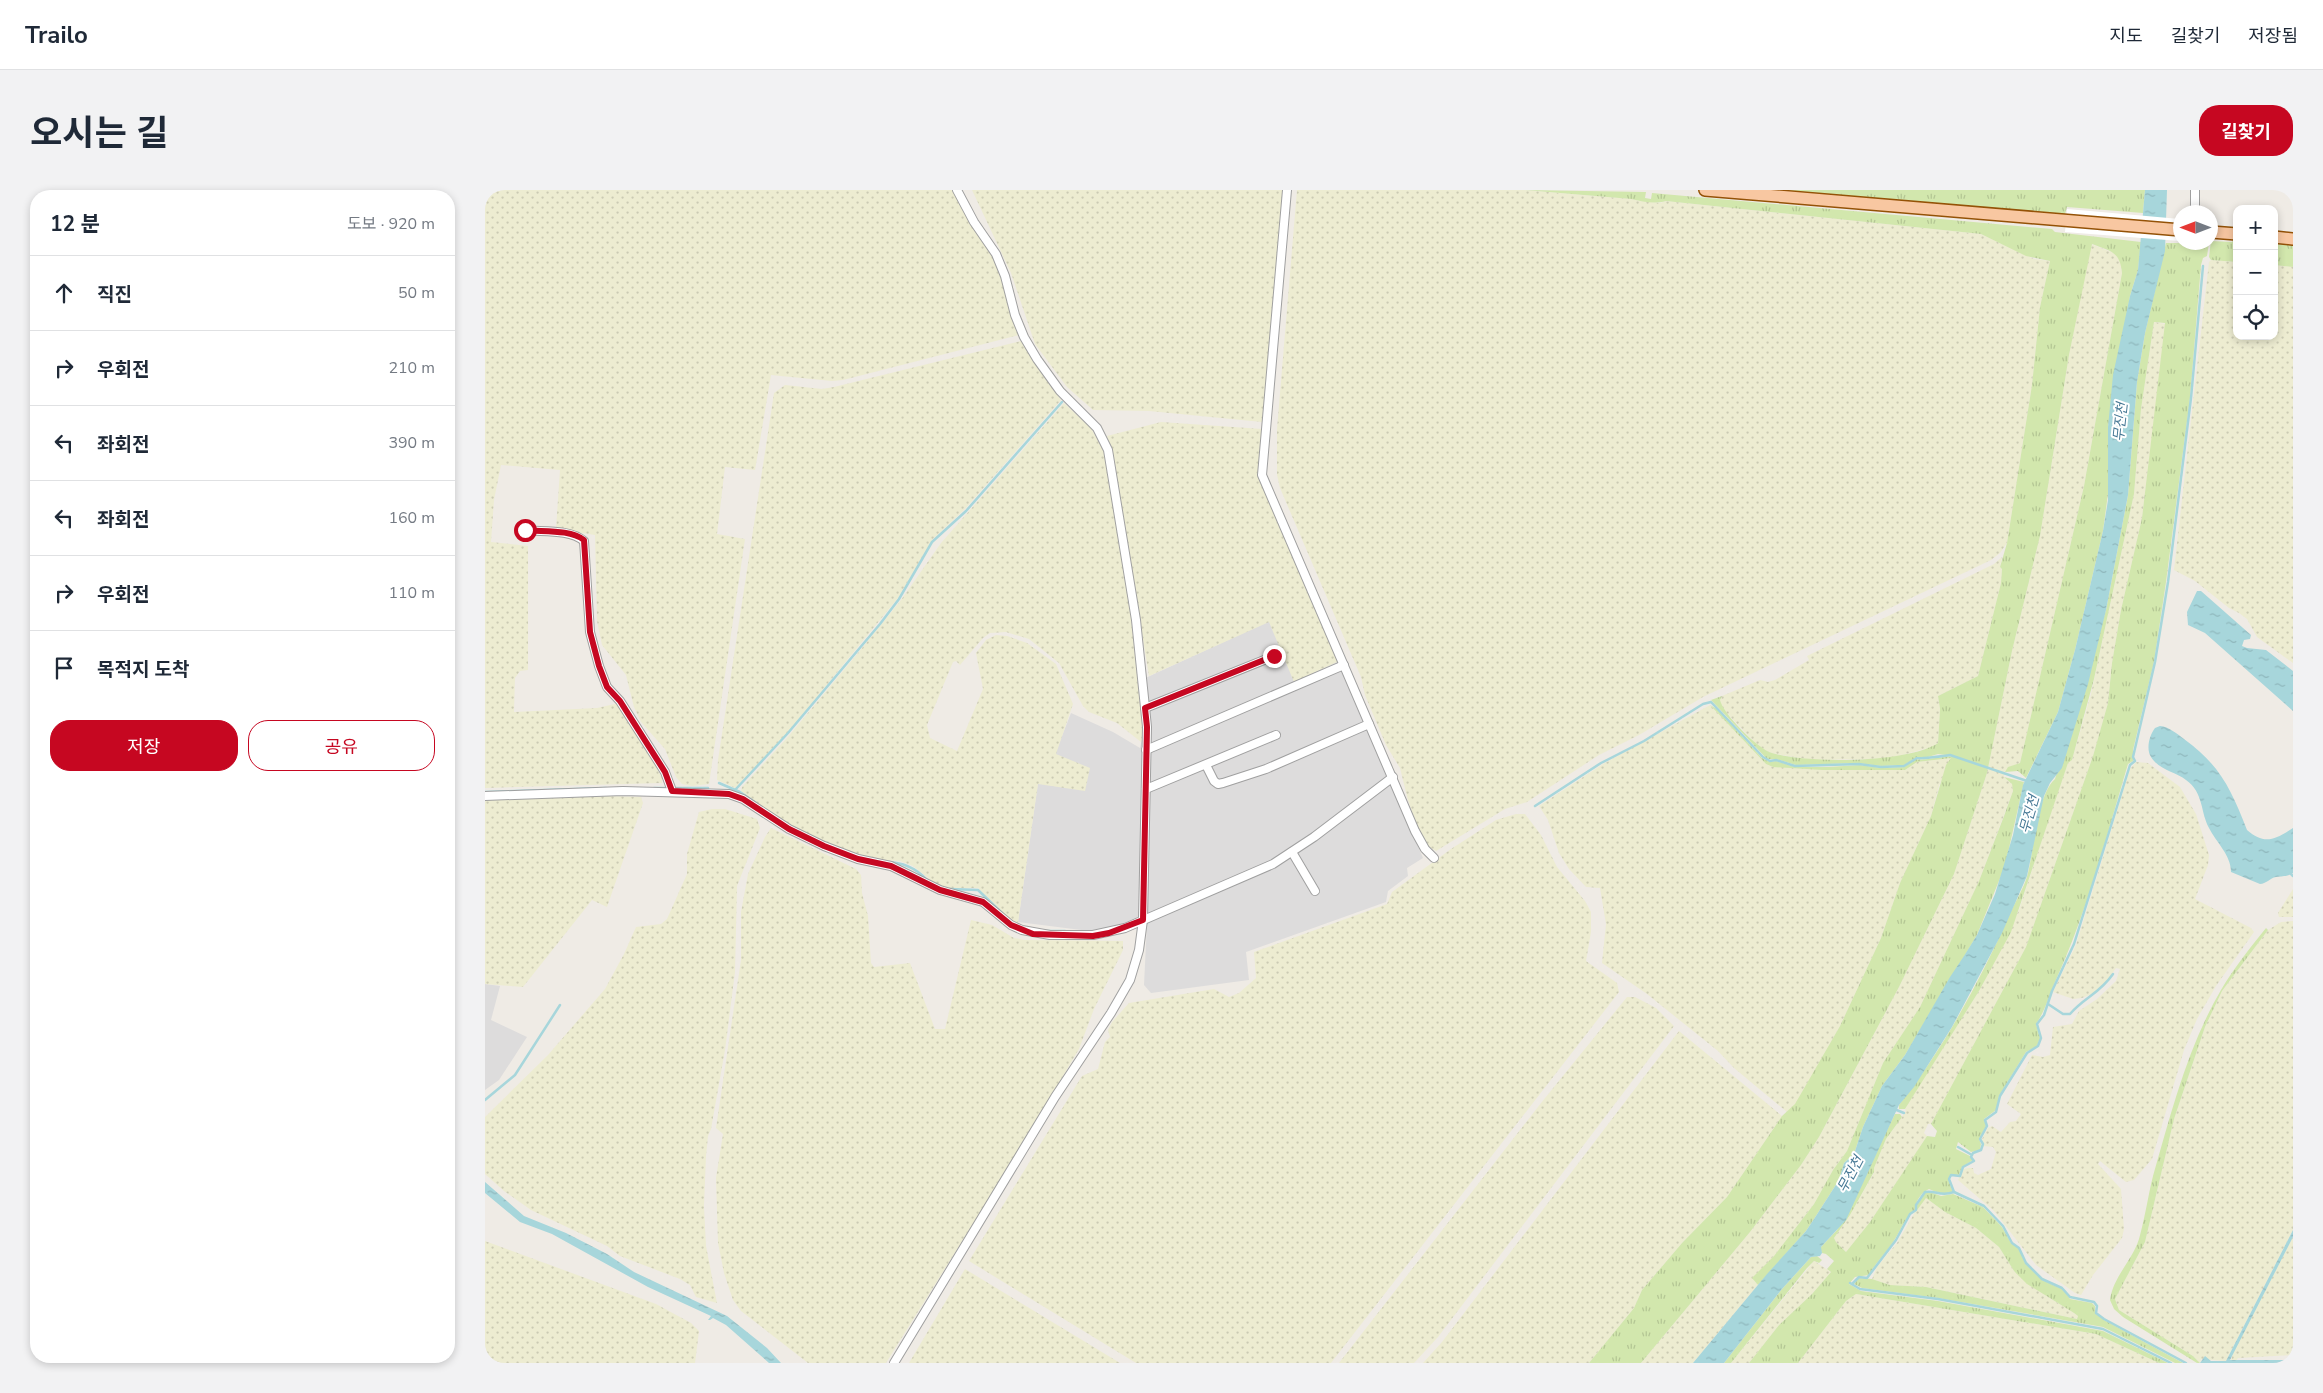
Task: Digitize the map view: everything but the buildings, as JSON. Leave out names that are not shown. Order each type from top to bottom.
[{"type":"main road","points":[[1705,190],[2173,229]]},
{"type":"main road","points":[[2218,233],[2233,234]]},
{"type":"main road","points":[[2278,237],[2293,239]]},
{"type":"street","points":[[894,1363],[1055,1097],[1111,1013],[1130,980],[1139,950],[1143,920],[1146,789],[1145,708],[1136,620],[1105,441],[1097,428],[1060,391],[1024,337],[996,254],[974,222],[957,190]]},
{"type":"street","points":[[1287,190],[1263,475],[1415,831],[1425,849],[1433,858]]},
{"type":"street","points":[[2195,190],[2195,205]]},
{"type":"street","points":[[525,530],[568,534],[578,536],[584,540],[590,632],[599,666],[607,687],[620,701],[665,772],[672,791]]},
{"type":"street","points":[[1145,708],[1274,656]]},
{"type":"street","points":[[1146,750],[1344,665]]},
{"type":"street","points":[[1206,765],[1214,781],[1218,784],[1223,783],[1266,769],[1369,724]]},
{"type":"street","points":[[1146,789],[1276,736]]},
{"type":"street","points":[[485,796],[672,791],[729,794],[736,796],[789,829],[824,846],[858,859],[891,866],[940,890],[983,902],[1011,925],[1027,932],[1049,935],[1093,936],[1109,933],[1143,920],[1273,864],[1393,777]]},
{"type":"street","points":[[1292,852],[1315,891]]},
{"type":"shaded area","points":[[1269,621],[1339,661],[1423,858],[1407,868],[1408,876],[1388,891],[1386,902],[1246,952],[1249,980],[1151,993],[1144,985],[1147,923],[1136,919],[1114,929],[1097,932],[1018,922],[1038,783],[1085,790],[1055,754],[1071,713],[1113,732],[1140,748],[1143,734],[1139,681]]},
{"type":"shaded area","points":[[485,984],[500,986],[491,1020],[527,1037],[499,1080],[485,1090]]},
{"type":"green space","points":[[485,190],[952,190],[969,222],[992,254],[1000,273],[1019,335],[843,380],[832,381],[771,375],[755,470],[725,467],[717,534],[745,539],[709,784],[692,786],[682,784],[676,777],[665,749],[641,722],[634,707],[626,675],[602,645],[597,621],[595,535],[556,529],[560,470],[501,465],[494,500],[491,542],[528,546],[528,670],[520,671],[515,678],[514,712],[597,708],[619,703],[624,716],[645,747],[662,778],[662,783],[485,788]]},
{"type":"green space","points":[[972,190],[1285,190],[1262,422],[1149,411],[1093,410],[1067,387],[1035,344],[1011,273]]},
{"type":"green space","points":[[1297,190],[1525,190],[1660,203],[1666,201],[1981,234],[2034,259],[2050,261],[2040,307],[2032,385],[2007,543],[2000,553],[1991,560],[1703,697],[1639,735],[1599,755],[1527,802],[1505,809],[1436,851],[1428,846],[1418,830],[1400,768],[1386,745],[1365,695],[1361,677],[1280,488],[1277,475],[1277,429]]},
{"type":"green space","points":[[1525,190],[1646,192],[1645,198],[1651,199],[1652,193],[2052,229],[2055,232],[2141,242],[2138,270],[2130,296],[2108,427],[2110,479],[2103,531],[2075,650],[2058,712],[2026,778],[2018,771],[2005,772],[2008,767],[2020,763],[2084,486],[2122,273],[2119,260],[2113,253],[2092,244],[2069,355],[2040,536],[2012,651],[1987,773],[1954,874],[1899,987],[1819,1137],[1801,1165],[1750,1232],[1641,1363],[1589,1363],[1634,1308],[1642,1290],[1682,1243],[1727,1197],[1782,1116],[1795,1104],[1840,1026],[1881,938],[1900,883],[1931,816],[1946,765],[1951,758],[1917,762],[1905,770],[1823,770],[1773,767],[1766,764],[1710,705],[1717,709],[1762,758],[1770,762],[1776,761],[1795,767],[1860,765],[1881,768],[1904,767],[1916,759],[1921,759],[1917,757],[1904,765],[1881,766],[1858,763],[1796,765],[1776,759],[1767,759],[1711,700],[1722,696],[1720,700],[1727,714],[1750,738],[1772,753],[1788,757],[1832,760],[1882,758],[1924,750],[1938,743],[1940,709],[1938,696],[1978,676],[2001,583],[2002,569],[2000,567],[2007,543],[2032,385],[2040,307],[2050,261],[2026,256],[1981,234]],"holes":[[[1938,754],[1953,756],[1921,759]]]},
{"type":"green space","points":[[1762,190],[2145,190],[2143,213],[2067,207],[2065,214],[2059,214]]},
{"type":"green space","points":[[2233,240],[2233,262],[2211,260],[2209,257],[2210,250],[2218,250],[2218,241],[2232,242]]},
{"type":"green space","points":[[2166,243],[2173,243],[2173,250],[2208,250],[2207,256],[2203,258],[2201,265],[2190,398],[2166,582],[2154,662],[2133,750],[2133,761],[2128,764],[2077,929],[2036,1024],[2040,1038],[2037,1046],[2026,1052],[1999,1096],[1996,1110],[1984,1119],[1986,1126],[1979,1139],[1981,1144],[1980,1150],[1971,1152],[1958,1142],[1956,1149],[1970,1156],[1973,1160],[1962,1167],[1959,1175],[1949,1176],[1953,1192],[1941,1194],[1929,1189],[1924,1192],[1919,1197],[1915,1210],[1906,1220],[1892,1244],[1869,1275],[1855,1277],[1849,1284],[1861,1291],[1938,1301],[2103,1331],[2168,1363],[2159,1363],[2096,1334],[1856,1294],[1846,1301],[1798,1363],[1749,1363],[1779,1325],[1812,1294],[1831,1272],[1827,1269],[1834,1261],[1822,1253],[1820,1248],[1837,1230],[1895,1114],[1900,1114],[1902,1117],[1886,1139],[1874,1172],[1850,1215],[1834,1238],[1846,1252],[1870,1222],[1927,1136],[1935,1137],[1937,1131],[1931,1124],[2026,947],[2093,756],[2108,703],[2112,663],[2121,610],[2142,518],[2165,323],[2154,322],[2141,409],[2134,494],[2094,679],[2072,760],[2068,763],[2011,932],[1979,991],[1905,1109],[1899,1109],[1899,1105],[1931,1061],[1959,1015],[1997,942],[2026,879],[2040,809],[2049,787],[2055,779],[2106,610],[2128,495],[2137,382],[2145,333]]},
{"type":"green space","points":[[2091,244],[2114,253],[2121,261],[2122,273],[2084,486],[2020,763],[2009,767],[2005,772],[2004,777],[2012,784],[2013,791],[1979,881],[1920,1007],[1883,1063],[1847,1151],[1833,1170],[1814,1204],[1774,1256],[1753,1278],[1758,1285],[1693,1363],[1641,1363],[1750,1232],[1801,1165],[1819,1137],[1899,987],[1954,874],[1987,773],[2012,651],[2040,536],[2069,355]]},
{"type":"green space","points":[[2278,244],[2293,245],[2293,267],[2278,265]]},
{"type":"green space","points":[[2211,260],[2233,262],[2233,340],[2278,340],[2278,265],[2293,267],[2293,663],[2257,637],[2247,619],[2229,608],[2195,581],[2174,570],[2209,262]]},
{"type":"green space","points":[[2154,322],[2166,324],[2142,518],[2121,610],[2112,663],[2108,703],[2093,756],[2026,947],[1931,1124],[1928,1124],[1924,1133],[1927,1136],[1870,1222],[1846,1252],[1834,1238],[1850,1215],[1874,1173],[1874,1168],[1886,1139],[1906,1111],[1905,1109],[1923,1079],[1979,991],[2019,910],[2068,763],[2072,760],[2091,694],[2134,494],[2141,409]]},
{"type":"green space","points":[[1021,341],[1061,400],[965,509],[932,540],[898,598],[788,732],[735,788],[717,780],[718,760],[774,393],[785,385],[822,389],[834,387]]},
{"type":"green space","points":[[1064,403],[1091,428],[1104,452],[1129,597],[1143,734],[1141,742],[1117,723],[1089,712],[1083,706],[1059,663],[1029,639],[1006,632],[990,633],[983,638],[960,665],[956,661],[953,662],[927,725],[930,738],[957,751],[983,689],[976,653],[986,640],[996,635],[1007,636],[1027,643],[1056,664],[1073,704],[1056,754],[1090,768],[1085,791],[1038,784],[1018,922],[1016,922],[1005,915],[978,888],[947,888],[937,885],[913,866],[900,861],[861,855],[831,844],[791,826],[741,791],[742,787],[787,738],[901,600],[941,543]]},
{"type":"green space","points":[[1161,422],[1262,429],[1259,462],[1261,482],[1339,661],[1294,682],[1269,622],[1149,676],[1112,450],[1107,436]]},
{"type":"green space","points":[[2002,557],[2000,567],[2002,569],[2001,583],[1978,676],[1938,696],[1940,709],[1938,743],[1932,747],[1891,758],[1871,759],[1811,760],[1771,753],[1759,747],[1721,707],[1720,700],[1722,696],[1760,680],[1768,682],[1775,680],[1809,660],[1807,656],[1994,564]]},
{"type":"green space","points":[[1710,705],[1766,764],[1773,767],[1905,770],[1917,762],[1951,758],[1939,786],[1931,816],[1900,883],[1881,938],[1840,1026],[1795,1105],[1787,1112],[1734,1068],[1718,1051],[1647,994],[1602,963],[1606,924],[1600,888],[1586,887],[1569,869],[1559,853],[1548,820],[1539,806],[1603,764]]},
{"type":"green space","points":[[2136,762],[2148,763],[2180,787],[2196,814],[2209,855],[2208,865],[2195,899],[2251,928],[2254,932],[2216,986],[2197,1019],[2184,1050],[2152,1159],[2134,1180],[2126,1182],[2100,1161],[2098,1164],[2121,1189],[2124,1229],[2122,1238],[2093,1275],[2081,1295],[2075,1293],[2036,1265],[1994,1211],[1958,1180],[1964,1169],[1973,1168],[1974,1173],[1978,1175],[1991,1169],[1996,1152],[1993,1147],[1984,1146],[1982,1139],[1988,1128],[1992,1126],[2001,1132],[2010,1122],[2016,1121],[2021,1114],[2007,1104],[2032,1055],[2043,1057],[2050,1055],[2053,1027],[2072,1024],[2079,1011],[2097,999],[2116,981],[2120,969],[2116,968],[2104,985],[2096,992],[2082,998],[2073,999],[2053,992],[2076,945],[2130,769]]},
{"type":"green space","points":[[2004,777],[2024,782],[2005,866],[1977,935],[1905,1055],[1882,1086],[1863,1127],[1854,1154],[1844,1163],[1839,1180],[1806,1231],[1758,1285],[1752,1278],[1774,1256],[1814,1204],[1833,1170],[1847,1151],[1883,1063],[1920,1007],[1979,881],[2004,816],[2013,791],[2012,784]]},
{"type":"green space","points":[[607,796],[641,797],[643,803],[607,907],[592,900],[523,987],[485,984],[485,800]]},
{"type":"green space","points":[[725,809],[757,819],[760,828],[737,886],[735,972],[725,1050],[711,1129],[708,1136],[706,1156],[704,1206],[706,1246],[717,1303],[696,1297],[690,1285],[680,1279],[620,1256],[607,1246],[531,1210],[504,1191],[485,1174],[485,1117],[548,1055],[605,989],[636,927],[661,924],[667,919],[687,874],[687,854],[699,812]]},
{"type":"green space","points":[[1516,814],[1525,814],[1541,835],[1557,867],[1585,901],[1591,912],[1591,932],[1586,961],[1617,983],[1619,992],[1331,1363],[1136,1363],[969,1261],[1082,1076],[1098,1069],[1105,1042],[1110,1037],[1108,1030],[1112,1022],[1129,1003],[1214,989],[1229,997],[1239,993],[1256,978],[1254,952],[1387,904],[1392,892],[1451,849],[1496,820]]},
{"type":"green space","points":[[771,828],[856,869],[861,875],[862,893],[868,916],[871,963],[874,967],[910,963],[935,1029],[945,1029],[971,920],[992,925],[1014,938],[1025,940],[1123,941],[1123,950],[1094,1009],[1079,1049],[1019,1150],[886,1363],[808,1363],[741,1311],[733,1300],[724,1273],[718,1243],[716,1178],[723,1134],[716,1128],[741,960],[741,912],[748,874]]},
{"type":"green space","points":[[2293,889],[2293,917],[2279,917],[2278,913]]},
{"type":"green space","points":[[2293,921],[2293,1230],[2226,1361],[2201,1359],[2200,1363],[2193,1356],[2119,1310],[2115,1299],[2145,1242],[2174,1119],[2205,1027],[2222,991],[2268,930],[2281,922]]},
{"type":"green space","points":[[2266,928],[2268,930],[2222,991],[2205,1027],[2174,1119],[2145,1242],[2115,1299],[2119,1310],[2193,1356],[2200,1363],[2197,1363],[2123,1317],[2114,1309],[2110,1300],[2115,1284],[2139,1239],[2153,1176],[2181,1080],[2199,1034],[2209,1011],[2226,982]]},
{"type":"green space","points":[[1627,997],[1635,997],[1656,1008],[1674,1026],[1438,1337],[1414,1363],[1339,1363],[1541,1103]]},
{"type":"green space","points":[[1679,1031],[1782,1116],[1727,1197],[1682,1243],[1642,1290],[1634,1308],[1589,1363],[1423,1363],[1442,1342]]},
{"type":"green space","points":[[1930,1192],[1941,1196],[1953,1194],[1983,1207],[2002,1227],[2011,1243],[2019,1248],[2025,1263],[2042,1280],[2064,1290],[2070,1299],[2092,1303],[2095,1306],[2095,1313],[2104,1320],[2183,1363],[2175,1363],[2103,1327],[1938,1298],[1862,1288],[1854,1284],[1859,1278],[1872,1279],[1890,1285],[1926,1287],[2077,1319],[2078,1316],[2074,1313],[2027,1284],[2014,1271],[1999,1247],[1976,1228],[1945,1212],[1926,1198],[1917,1210],[1917,1205],[1925,1193]]},
{"type":"green space","points":[[1926,1198],[1945,1212],[1976,1228],[1999,1247],[2014,1271],[2045,1295],[2078,1316],[2077,1319],[1926,1287],[1890,1285],[1872,1279],[1877,1267],[1897,1243],[1919,1205]]},
{"type":"green space","points":[[2293,1237],[2293,1355],[2238,1358],[2236,1361],[2231,1361],[2233,1352]]},
{"type":"green space","points":[[485,1241],[656,1304],[691,1323],[699,1331],[695,1363],[485,1363]]},
{"type":"green space","points":[[1817,1256],[1822,1260],[1819,1263],[1814,1261],[1807,1268],[1731,1363],[1724,1363],[1782,1289],[1811,1257]]},
{"type":"green space","points":[[1814,1261],[1831,1272],[1812,1294],[1779,1325],[1749,1363],[1731,1363]]},
{"type":"green space","points":[[965,1269],[1120,1363],[909,1363]]},
{"type":"green space","points":[[1856,1294],[2096,1334],[2159,1363],[1798,1363],[1846,1301]]},
{"type":"water","name":"무진천","points":[[2145,190],[2167,190],[2165,251],[2145,333],[2137,382],[2128,495],[2106,610],[2088,684],[2062,768],[2050,783],[2044,796],[2027,876],[2002,933],[1952,1027],[1914,1087],[1899,1105],[1846,1220],[1821,1247],[1822,1253],[1820,1256],[1811,1257],[1782,1289],[1724,1363],[1693,1363],[1767,1274],[1806,1231],[1814,1219],[1839,1180],[1844,1163],[1854,1154],[1863,1127],[1882,1086],[1905,1055],[1950,977],[1977,935],[1995,894],[2013,835],[2023,785],[2058,712],[2075,650],[2103,531],[2108,500],[2108,427],[2113,375],[2130,296],[2138,270]]},
{"type":"water","points":[[2197,591],[2201,591],[2251,635],[2250,639],[2244,640],[2242,646],[2266,650],[2293,671],[2293,711],[2205,633],[2188,625],[2187,612]]},
{"type":"water","points":[[2160,726],[2169,729],[2184,739],[2216,768],[2230,790],[2247,830],[2253,835],[2259,838],[2270,839],[2293,828],[2293,873],[2260,884],[2231,872],[2229,860],[2206,822],[2199,796],[2192,785],[2182,777],[2158,765],[2149,754],[2148,746],[2151,735],[2155,728]]},
{"type":"water","points":[[485,1182],[524,1216],[566,1233],[607,1254],[634,1272],[727,1316],[767,1348],[781,1363],[769,1363],[726,1325],[713,1318],[708,1320],[711,1316],[648,1287],[552,1234],[520,1222],[485,1193]]},
{"type":"water","points":[[2293,1230],[2293,1237],[2230,1360],[2293,1360],[2293,1363],[2200,1363],[2205,1356],[2211,1361],[2226,1361]]},
{"type":"pier","points":[[2067,209],[2173,218],[2173,240],[2065,232]]},
{"type":"waterway","points":[[2186,1363],[2104,1319],[2096,1313],[2097,1306],[2094,1302],[2070,1297],[2062,1288],[2042,1279],[2026,1263],[2019,1248],[2012,1243],[2003,1226],[1984,1206],[1954,1192],[1949,1179],[1951,1175],[1960,1176],[1963,1167],[1974,1161],[1971,1157],[1973,1153],[1981,1150],[1983,1144],[1980,1139],[1987,1126],[1985,1120],[1996,1112],[2000,1096],[2027,1053],[2038,1046],[2041,1038],[2037,1024],[2044,1015],[2052,991],[2074,944],[2130,765],[2135,761],[2133,757],[2155,662],[2168,582],[2191,398],[2203,266]]},
{"type":"waterway","points":[[735,790],[788,733],[880,624],[899,599],[932,542],[966,511],[1062,402]]},
{"type":"waterway","points":[[1535,806],[1601,763],[1644,741],[1703,704],[1711,702],[1763,757],[1770,761],[1776,760],[1795,766],[1859,764],[1881,767],[1904,766],[1917,758],[1950,755],[2027,781]]},
{"type":"waterway","points":[[719,783],[740,792],[756,803]]},
{"type":"waterway","points":[[485,792],[606,788]]},
{"type":"waterway","points":[[654,788],[668,788]]},
{"type":"waterway","points":[[674,788],[708,788]]},
{"type":"waterway","points":[[886,862],[908,866],[927,880]]},
{"type":"waterway","points":[[950,889],[978,890],[1002,913]]},
{"type":"waterway","points":[[1045,931],[1065,931]]},
{"type":"waterway","points":[[2048,1004],[2063,1014],[2070,1014],[2108,981],[2113,974]]},
{"type":"waterway","points":[[485,1100],[515,1075],[560,1005]]},
{"type":"waterway","points":[[1894,1109],[1904,1113]]},
{"type":"waterway","points":[[1958,1147],[1972,1155]]},
{"type":"waterway","points":[[1852,1284],[1859,1277],[1867,1278],[1896,1240],[1910,1214],[1916,1210],[1916,1205],[1925,1192],[1942,1194],[1954,1192]]},
{"type":"waterway","points":[[1850,1283],[1860,1289],[1938,1299],[2103,1329],[2171,1363]]},
{"type":"route","points":[[525,530],[568,534],[578,536],[584,540],[590,632],[599,666],[607,687],[620,701],[665,772],[672,791],[729,794],[743,799],[789,829],[824,846],[858,859],[891,866],[940,890],[983,902],[1011,925],[1033,934],[1093,936],[1125,928],[1143,920],[1147,727],[1145,708],[1158,705],[1274,656]]}]
